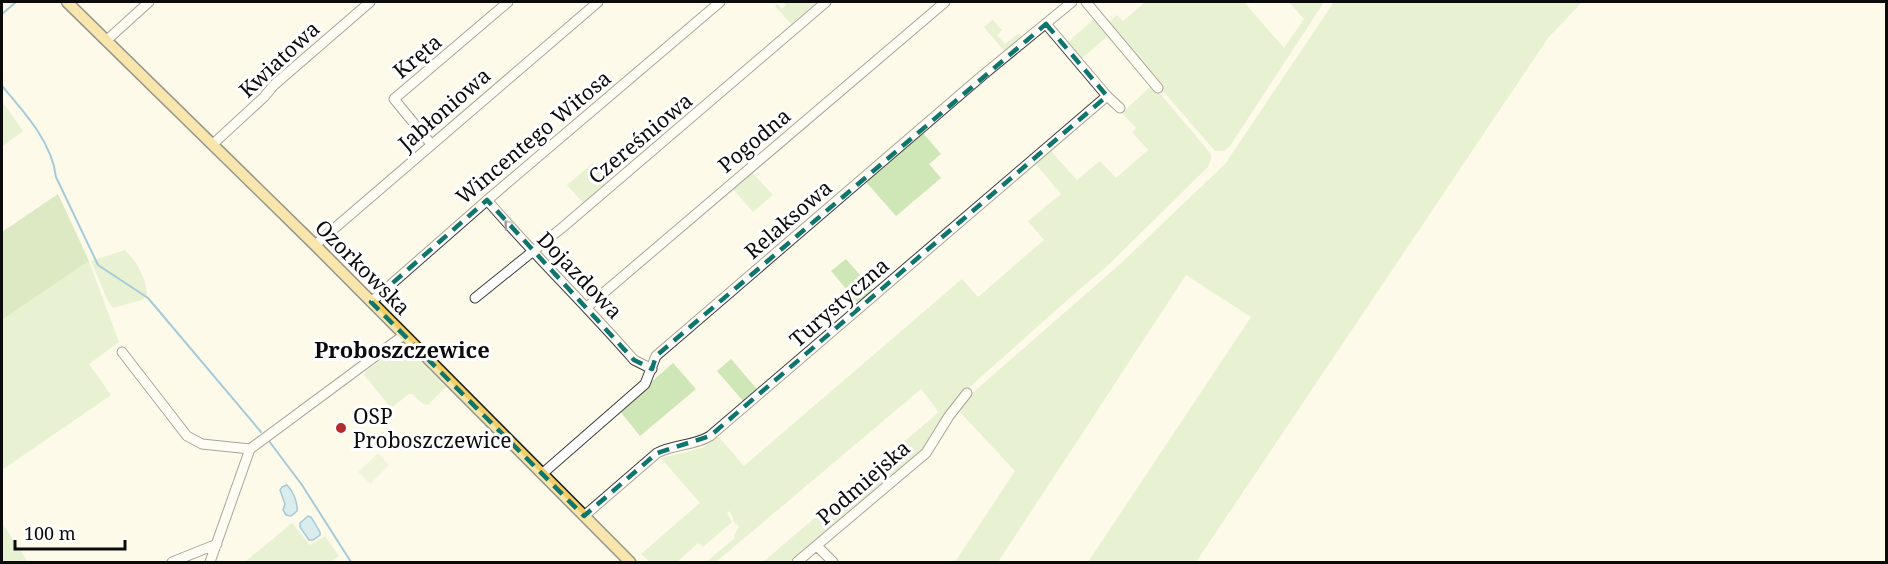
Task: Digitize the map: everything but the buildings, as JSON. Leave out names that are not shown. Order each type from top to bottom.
[{"type":"main road","name":"Ozorkowska","points":[[67,2],[315,245],[630,562]]},
{"type":"street","points":[[107,40],[149,2]]},
{"type":"street","name":"Kwiatowa","points":[[213,144],[273,86],[370,2]]},
{"type":"street","name":"Kręta","points":[[431,144],[394,99],[508,2]]},
{"type":"street","name":"Jabłoniowa","points":[[315,245],[598,2]]},
{"type":"street","name":"Wincentego Witosa","points":[[371,302],[720,2]]},
{"type":"street","name":"Czereśniowa","points":[[475,298],[534,251],[826,2]]},
{"type":"street","name":"Pogodna","points":[[587,307],[945,2]]},
{"type":"street","name":"Relaksowa","points":[[542,474],[645,384],[656,356],[983,75],[1072,2]]},
{"type":"street","points":[[1086,2],[1158,88]]},
{"type":"street","points":[[1046,24],[1107,96],[1120,108]]},
{"type":"street","name":"Turystyczna","points":[[584,516],[657,453],[666,448],[700,442],[710,436],[1107,96]]},
{"type":"street","name":"Dojazdowa","points":[[487,200],[525,245],[534,251],[634,360],[652,369]]},
{"type":"street","points":[[210,562],[250,449],[404,335]]},
{"type":"street","points":[[122,352],[187,436],[202,444],[250,449]]},
{"type":"street","name":"Podmiejska","points":[[797,562],[926,453],[949,416],[967,393]]},
{"type":"street","points":[[172,562],[217,544]]},
{"type":"street","points":[[817,546],[833,562]]},
{"type":"highlighted area","points":[[1046,24],[1107,96],[710,436],[657,453],[584,516],[371,302],[487,200],[634,360],[652,369],[656,356]]},
{"type":"green space","points":[[783,2],[816,3],[791,24],[775,6],[777,4],[782,9],[786,5]]},
{"type":"green space","points":[[1145,2],[1244,2],[1284,48],[1304,19],[1289,2],[1324,2],[1230,146],[1224,151],[1215,151],[1108,23],[1117,15],[1123,21]]},
{"type":"green space","points":[[1334,2],[1582,2],[1548,38],[1196,562],[1088,562],[1251,317],[1186,275],[998,562],[955,562],[1015,471],[959,411],[969,396],[1118,266],[1225,164]]},
{"type":"green space","points":[[993,20],[1002,30],[997,35],[1005,44],[1019,33],[1022,37],[1005,52],[984,27]]},
{"type":"green space","points":[[1093,20],[1099,21],[1211,154],[1208,167],[1106,267],[965,391],[946,414],[922,450],[789,562],[763,562],[939,412],[921,389],[716,562],[706,562],[735,538],[734,535],[739,527],[734,522],[730,511],[727,513],[732,522],[703,547],[698,543],[677,562],[650,562],[641,554],[700,503],[661,458],[702,448],[718,436],[744,466],[962,279],[978,297],[1044,240],[1028,221],[1061,194],[1035,163],[1050,150],[1077,180],[1100,161],[1116,178],[1148,150],[1132,132],[1136,128],[1122,113],[1151,86],[1107,37],[1082,58],[1068,42]]},
{"type":"green space","points":[[2,101],[23,131],[2,147]]},
{"type":"green space","points":[[923,133],[941,154],[929,164],[941,178],[896,216],[866,182]]},
{"type":"green space","points":[[593,163],[609,181],[583,203],[567,185]]},
{"type":"green space","points":[[751,171],[773,195],[753,212],[732,188]]},
{"type":"green space","points":[[58,194],[89,261],[2,320],[2,232]]},
{"type":"green space","points":[[125,250],[140,270],[147,295],[142,300],[113,308],[91,261]]},
{"type":"green space","points":[[846,259],[873,290],[858,303],[831,271]]},
{"type":"green space","points":[[89,261],[119,342],[89,364],[111,395],[2,470],[2,320]]},
{"type":"green space","points":[[403,344],[446,387],[428,405],[409,394],[391,408],[364,375],[366,371]]},
{"type":"green space","points":[[731,359],[757,389],[743,401],[717,371]]},
{"type":"green space","points":[[673,363],[696,389],[640,436],[619,410]]},
{"type":"green space","points":[[378,453],[389,465],[370,484],[358,472]]},
{"type":"green space","points":[[2,523],[28,562],[2,562]]},
{"type":"green space","points":[[292,523],[310,545],[325,536],[339,556],[330,562],[245,562]]},
{"type":"water","points":[[287,485],[297,504],[297,511],[291,516],[286,515],[283,510],[285,504],[280,490]]},
{"type":"water","points":[[308,516],[320,532],[320,535],[313,540],[309,540],[300,527],[300,523]]},
{"type":"waterway","points":[[2,14],[16,2]]},
{"type":"waterway","points":[[2,86],[28,117],[43,140],[56,177],[98,265],[148,298],[261,432]]},
{"type":"waterway","points":[[269,441],[302,485],[351,562]]},
{"type":"place","name":"OSP Proboszczewice","points":[[341,428]]},
{"type":"district","name":"Proboszczewice","points":[[402,349]]}]
